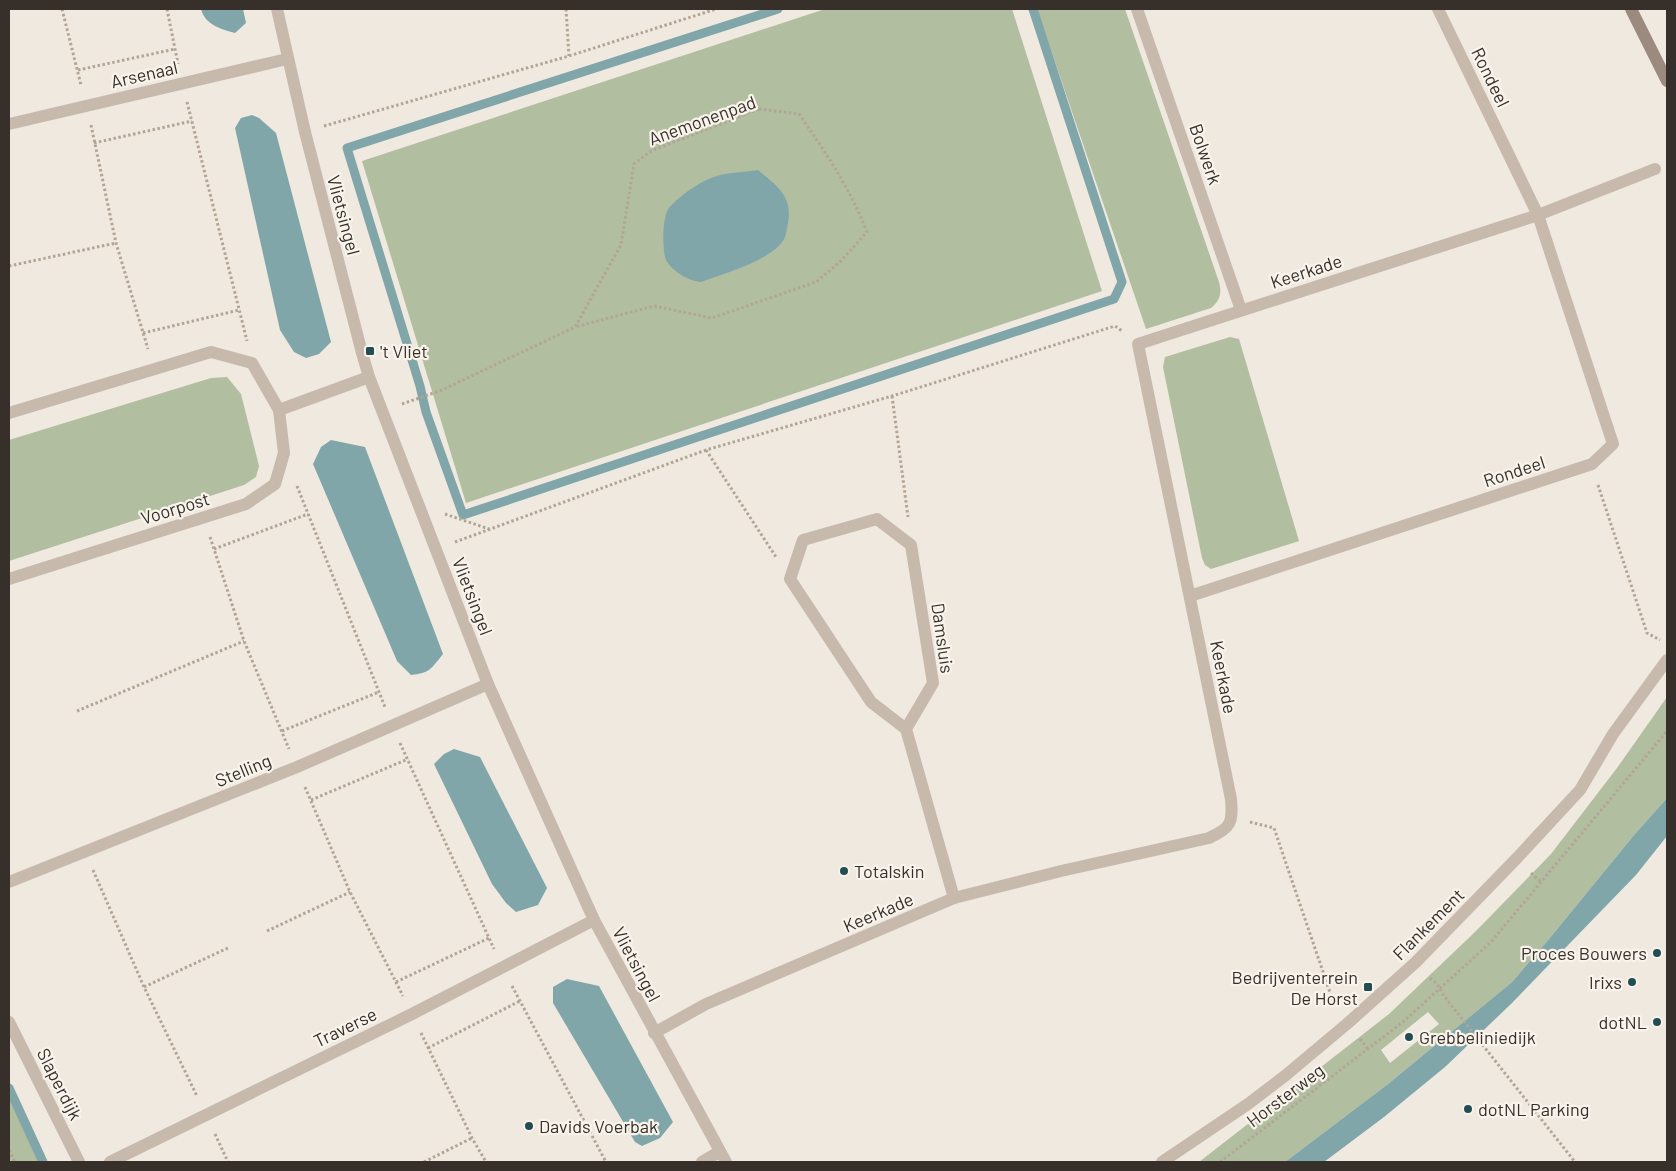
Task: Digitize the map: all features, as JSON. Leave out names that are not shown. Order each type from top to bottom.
[{"type":"main road","points":[[1631,9],[1667,81]]},
{"type":"street","name":"Vlietsingel","points":[[277,9],[305,132],[369,377],[488,684],[594,920],[723,1157]]},
{"type":"street","name":"Bolwerk","points":[[1137,9],[1241,310]]},
{"type":"street","name":"Rondeel","points":[[1190,596],[1592,464],[1613,444],[1538,215],[1438,9]]},
{"type":"street","name":"Arsenaal","points":[[9,124],[287,59]]},
{"type":"street","points":[[1538,215],[1655,169]]},
{"type":"street","name":"Keerkade","points":[[654,1033],[706,1004],[954,898],[1060,871],[1209,838],[1221,833],[1228,826],[1232,817],[1231,799],[1138,344],[1538,215]]},
{"type":"street","points":[[9,412],[211,352],[252,363]]},
{"type":"street","name":"Voorpost","points":[[9,579],[246,504],[275,484],[284,453],[279,410],[252,363]]},
{"type":"street","points":[[279,410],[369,377]]},
{"type":"street","points":[[912,544],[877,519],[803,540],[790,579],[871,702],[906,729],[954,898]]},
{"type":"street","name":"Damsluis","points":[[906,729],[933,683],[912,544]]},
{"type":"street","name":"Flankement","points":[[1162,1162],[1248,1104],[1348,1023],[1422,956],[1580,790],[1613,734],[1667,660]]},
{"type":"street","name":"Stelling","points":[[9,882],[297,767],[488,684]]},
{"type":"street","name":"Traverse","points":[[110,1162],[412,1014],[594,920]]},
{"type":"street","name":"Slaperdijk","points":[[9,1022],[80,1162]]},
{"type":"street","points":[[702,1162],[723,1157]]},
{"type":"path","points":[[62,9],[87,106],[116,243],[154,369]]},
{"type":"path","points":[[167,9],[182,83],[252,363]]},
{"type":"path","points":[[566,9],[569,56]]},
{"type":"path","points":[[305,132],[569,56],[716,9]]},
{"type":"path","points":[[78,70],[175,49]]},
{"type":"path","name":"Anemonenpad","points":[[415,400],[442,390],[575,327],[654,306],[712,318],[816,282],[841,261],[867,232],[857,206],[834,165],[799,114],[759,109],[651,151],[634,164],[621,245],[575,327]]},
{"type":"path","points":[[94,143],[192,121]]},
{"type":"path","points":[[9,266],[116,243]]},
{"type":"path","points":[[143,333],[239,310]]},
{"type":"path","points":[[436,549],[706,450],[892,396],[1115,326],[1138,344]]},
{"type":"path","points":[[892,396],[912,544]]},
{"type":"path","points":[[706,450],[790,579]]},
{"type":"path","points":[[284,453],[392,726],[503,968],[606,1162]]},
{"type":"path","points":[[1592,464],[1647,633],[1651,636]]},
{"type":"path","points":[[419,505],[490,530]]},
{"type":"path","points":[[214,549],[308,514]]},
{"type":"path","points":[[204,517],[244,641],[350,892],[472,1138],[486,1162]]},
{"type":"path","points":[[77,710],[244,641]]},
{"type":"path","points":[[282,732],[379,692]]},
{"type":"path","name":"Horsterweg","points":[[1220,1162],[1368,1049],[1440,990],[1502,930],[1667,731]]},
{"type":"path","points":[[310,800],[408,759]]},
{"type":"path","points":[[1232,817],[1274,828],[1334,1006],[1348,1023]]},
{"type":"path","points":[[85,852],[144,988],[228,1162]]},
{"type":"path","points":[[267,931],[350,892]]},
{"type":"path","points":[[396,982],[489,938]]},
{"type":"path","points":[[144,988],[230,947]]},
{"type":"path","points":[[1440,990],[1575,1162]]},
{"type":"path","points":[[428,1048],[520,1001]]},
{"type":"path","points":[[424,1162],[472,1138]]},
{"type":"path","points":[[9,1150],[14,1162]]},
{"type":"green space","points":[[825,9],[1012,9],[1102,291],[466,503],[362,161]]},
{"type":"green space","points":[[1037,9],[1125,9],[1219,282],[1220,296],[1211,308],[1146,329]]},
{"type":"green space","points":[[1230,337],[1239,339],[1299,541],[1211,569],[1205,565],[1202,558],[1163,367],[1165,357]]},
{"type":"green space","points":[[227,377],[241,394],[259,466],[256,477],[244,485],[9,561],[9,440],[211,378]]},
{"type":"green space","points":[[1667,697],[1667,798],[1512,982],[1388,1084],[1285,1162],[1199,1162],[1389,1014],[1476,931],[1551,854],[1617,768]],"holes":[[[1428,1012],[1439,1024],[1390,1063],[1381,1050]]]},
{"type":"green space","points":[[9,1085],[47,1162],[9,1162]]},
{"type":"water","points":[[201,9],[243,9],[246,23],[235,33],[210,23]]},
{"type":"water","points":[[252,115],[259,118],[276,133],[331,342],[319,354],[306,358],[294,352],[280,330],[235,128],[241,118]]},
{"type":"water","points":[[758,170],[782,192],[786,199],[789,214],[783,241],[757,261],[701,282],[686,278],[676,272],[666,260],[664,249],[663,233],[665,218],[669,208],[692,188],[713,177]]},
{"type":"water","points":[[331,440],[365,447],[443,654],[433,667],[422,673],[411,675],[397,661],[313,464],[321,447]]},
{"type":"water","points":[[454,749],[480,757],[547,888],[538,905],[516,912],[506,903],[492,884],[434,764],[444,754]]},
{"type":"water","points":[[1667,798],[1667,836],[1636,875],[1512,1003],[1445,1067],[1384,1117],[1324,1162],[1285,1162],[1388,1084],[1512,982]]},
{"type":"water","points":[[567,979],[599,986],[673,1122],[660,1138],[642,1146],[635,1142],[553,1003],[553,987]]},
{"type":"waterway","points":[[778,9],[347,148],[420,386],[426,412],[463,515],[1114,299],[1122,282],[1033,9]]},
{"type":"waterway","points":[[9,1088],[43,1162]]},
{"type":"place","name":"'t Vliet","points":[[370,351]]},
{"type":"place","name":"Totalskin","points":[[844,871]]},
{"type":"place","name":"Proces Bouwers","points":[[1657,953]]},
{"type":"place","name":"Irixs","points":[[1632,982]]},
{"type":"place","name":"Bedrijventerrein De Horst","points":[[1368,987]]},
{"type":"place","name":"dotNL","points":[[1657,1022]]},
{"type":"place","name":"Grebbeliniedijk","points":[[1409,1037]]},
{"type":"place","name":"dotNL Parking","points":[[1468,1109]]},
{"type":"place","name":"Davids Voerbak","points":[[529,1126]]}]
